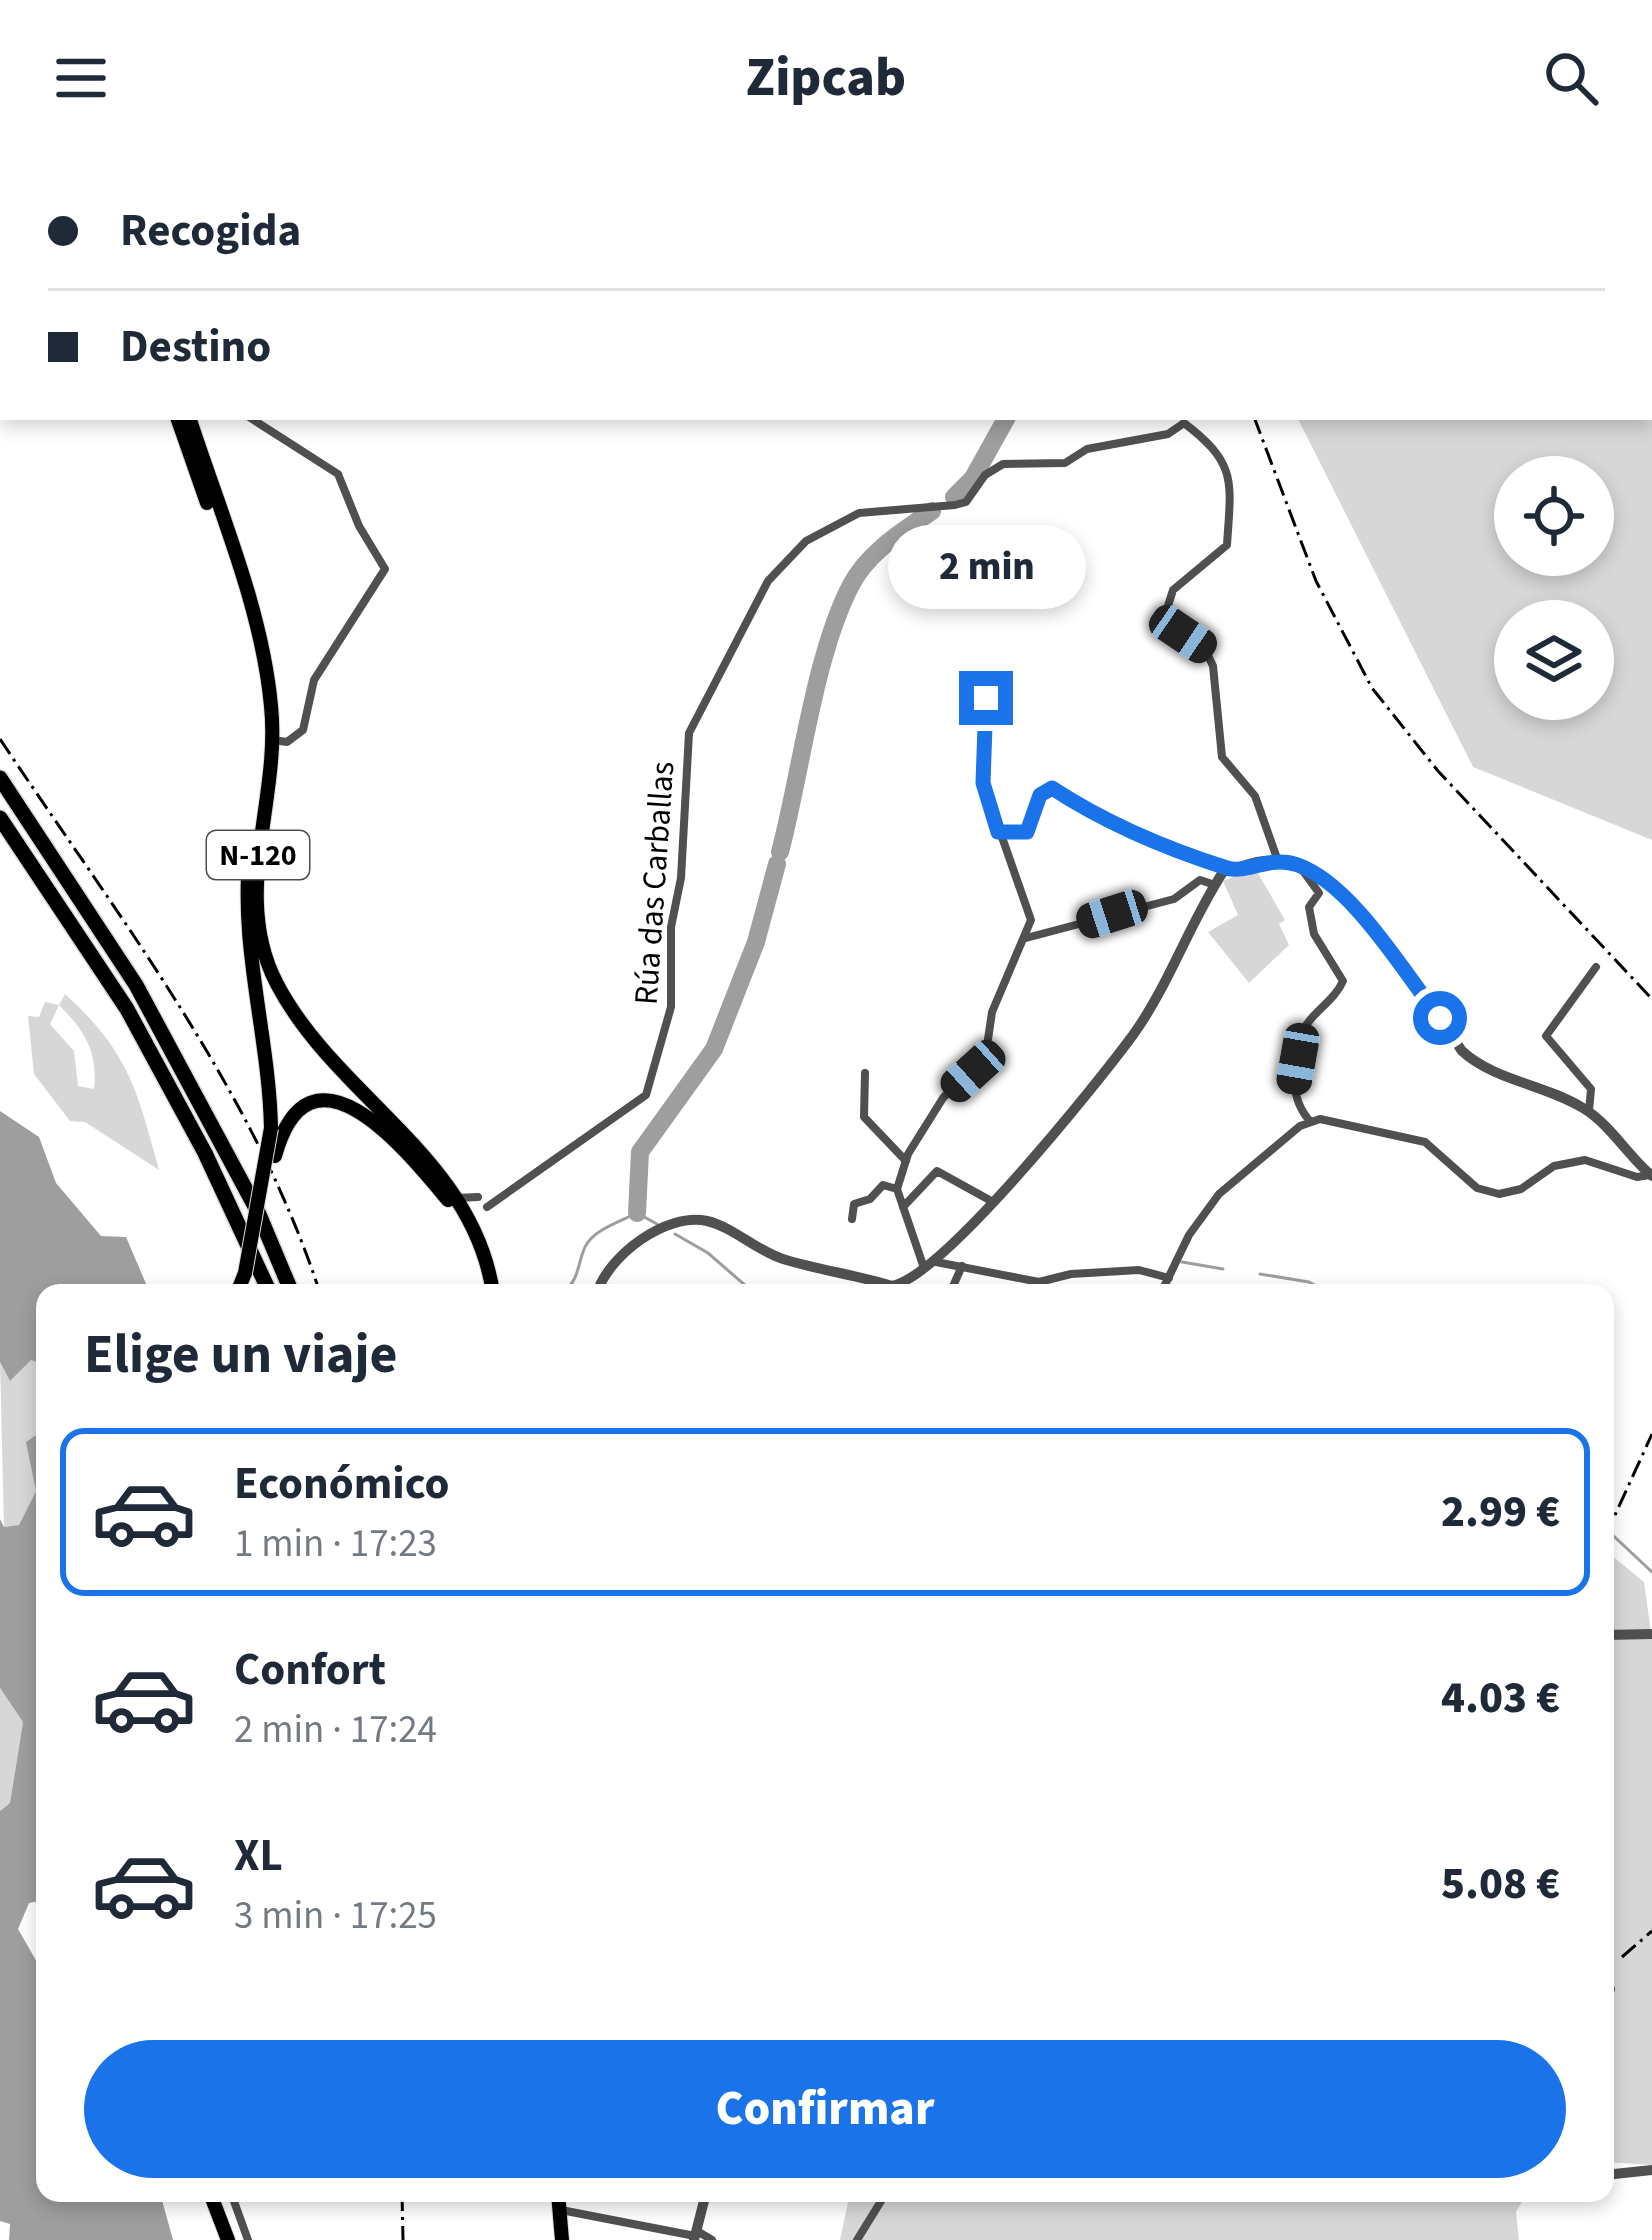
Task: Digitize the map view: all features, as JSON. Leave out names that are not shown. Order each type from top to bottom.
[{"type":"highway","name":"N-120","points":[[178,420],[246,615],[260,679],[261,767],[246,887],[271,1128],[245,1274]]},
{"type":"highway","name":"N-120","points":[[190,420],[262,645],[273,740],[256,908],[275,981],[312,1036],[415,1145],[474,1232],[490,1284]]},
{"type":"highway","points":[[0,778],[136,985],[258,1212],[288,1284]]},
{"type":"highway","points":[[0,818],[127,1010],[205,1153],[266,1284]]},
{"type":"highway","name":"N-120","points":[[241,1284],[275,1156],[284,1131],[301,1112],[326,1102],[348,1103],[385,1128],[449,1196]]},
{"type":"highway","points":[[213,2202],[228,2240]]},
{"type":"highway","points":[[559,2202],[562,2240]]},
{"type":"street","points":[[254,420],[338,474],[359,526],[386,569],[314,680],[303,730],[286,742],[273,740]]},
{"type":"street","name":"Rúa das Carballas","points":[[487,1207],[646,1095],[671,1007],[671,927],[682,878],[689,733],[768,580],[806,541],[859,513],[966,502],[985,475],[1003,464],[1065,463],[1088,448],[1168,434],[1184,423],[1216,448],[1232,475],[1227,545],[1173,590],[1166,612],[1172,623],[1204,649],[1213,666],[1222,757],[1255,796],[1278,861]]},
{"type":"street","points":[[926,1272],[897,1189],[906,1161],[943,1098],[986,1053],[992,1012],[1031,920],[983,783],[986,698]]},
{"type":"street","points":[[998,832],[1027,832],[1040,795],[1052,788],[1096,817],[1232,870]]},
{"type":"street","points":[[916,1284],[993,1202],[1135,1032],[1214,885],[1232,870],[1278,861],[1298,866],[1343,895],[1462,1051],[1483,1070],[1538,1084],[1589,1111],[1651,1175]]},
{"type":"street","points":[[1298,866],[1319,893],[1310,907],[1314,934],[1343,981],[1336,997],[1303,1030],[1293,1084],[1298,1109],[1311,1122]]},
{"type":"street","points":[[1026,938],[1174,899],[1201,880],[1214,885]]},
{"type":"street","points":[[1589,1111],[1591,1089],[1546,1036],[1596,967]]},
{"type":"street","points":[[866,1073],[864,1117],[906,1161]]},
{"type":"street","points":[[1166,1284],[1189,1235],[1219,1195],[1320,1119],[1425,1142],[1477,1188],[1499,1194],[1521,1189],[1554,1166],[1585,1160],[1637,1177],[1651,1175]]},
{"type":"street","points":[[903,1207],[937,1171],[993,1202]]},
{"type":"street","points":[[852,1220],[854,1204],[870,1198],[883,1185],[897,1189]]},
{"type":"street","points":[[449,1196],[478,1197]]},
{"type":"street","points":[[601,1284],[610,1265],[644,1238],[682,1222],[708,1221],[784,1259],[884,1284]]},
{"type":"street","points":[[936,1262],[1039,1282],[1071,1274],[1139,1270],[1169,1278]]},
{"type":"street","points":[[954,1284],[962,1266]]},
{"type":"street","points":[[1614,1636],[1652,1634]]},
{"type":"street","points":[[1614,2174],[1652,2170]]},
{"type":"street","points":[[234,2202],[248,2240]]},
{"type":"street","points":[[563,2202],[712,2240]]},
{"type":"street","points":[[695,2235],[704,2202]]},
{"type":"street","points":[[857,2240],[880,2202]]},
{"type":"shaded area","points":[[1299,420],[1652,420],[1652,840],[1473,767]]},
{"type":"shaded area","points":[[1255,868],[1285,920],[1279,924],[1289,945],[1249,983],[1208,932],[1238,915],[1223,881]]},
{"type":"shaded area","points":[[65,994],[117,1054],[136,1094],[159,1170],[85,1122],[70,1121],[34,1074],[28,1016],[39,1017],[45,1002],[59,1005]],"holes":[[[59,1005],[83,1033],[92,1053],[94,1089],[78,1086],[74,1051],[50,1024]]]},
{"type":"shaded area","points":[[0,1111],[39,1137],[56,1183],[101,1236],[126,1237],[146,1284],[36,1284],[36,1362],[31,1360],[10,1381],[0,1362]]},
{"type":"shaded area","points":[[31,1359],[36,1361],[36,1436],[27,1442],[36,1491],[19,1525],[4,1527],[0,1362],[10,1381]]},
{"type":"shaded area","points":[[36,1435],[36,1491],[26,1442]]},
{"type":"shaded area","points":[[36,1491],[36,1902],[29,1903],[18,1929],[36,1960],[36,2202],[162,2202],[173,2240],[9,2240],[10,2224],[0,2221],[0,1811],[10,1803],[23,1722],[0,1688],[0,1519],[4,1527],[19,1525]]},
{"type":"shaded area","points":[[1614,1557],[1644,1582],[1652,1640],[1652,2165],[1614,2163]]},
{"type":"shaded area","points":[[0,1688],[23,1722],[10,1803],[0,1811]]},
{"type":"shaded area","points":[[848,2202],[1522,2202],[1516,2212],[1519,2240],[840,2240]]},
{"type":"waterway","points":[[954,497],[973,478],[1005,420]]},
{"type":"waterway","points":[[780,852],[818,680],[838,614],[867,562],[932,511]]},
{"type":"waterway","points":[[637,1213],[640,1152],[714,1049],[756,942],[777,864]]},
{"type":"waterway","points":[[571,1284],[594,1236],[637,1213],[657,1224]]},
{"type":"waterway","points":[[675,1234],[708,1253],[744,1284]]},
{"type":"waterway","points":[[1182,1262],[1223,1269]]},
{"type":"waterway","points":[[1260,1274],[1313,1284]]},
{"type":"waterway","points":[[1614,1536],[1652,1572]]},
{"type":"railway","points":[[1255,420],[1316,581],[1372,688],[1438,771],[1652,999]]},
{"type":"railway","points":[[0,739],[221,1075],[292,1218],[317,1284]]},
{"type":"railway","points":[[1614,1517],[1652,1434]]},
{"type":"railway","points":[[1622,1957],[1652,1931]]},
{"type":"railway","points":[[402,2202],[403,2240]]},
{"type":"route","points":[[986,698],[988,754],[983,783],[998,832],[1027,832],[1040,795],[1052,788],[1096,817],[1232,870],[1270,859],[1300,866],[1343,895],[1440,1018]]}]
